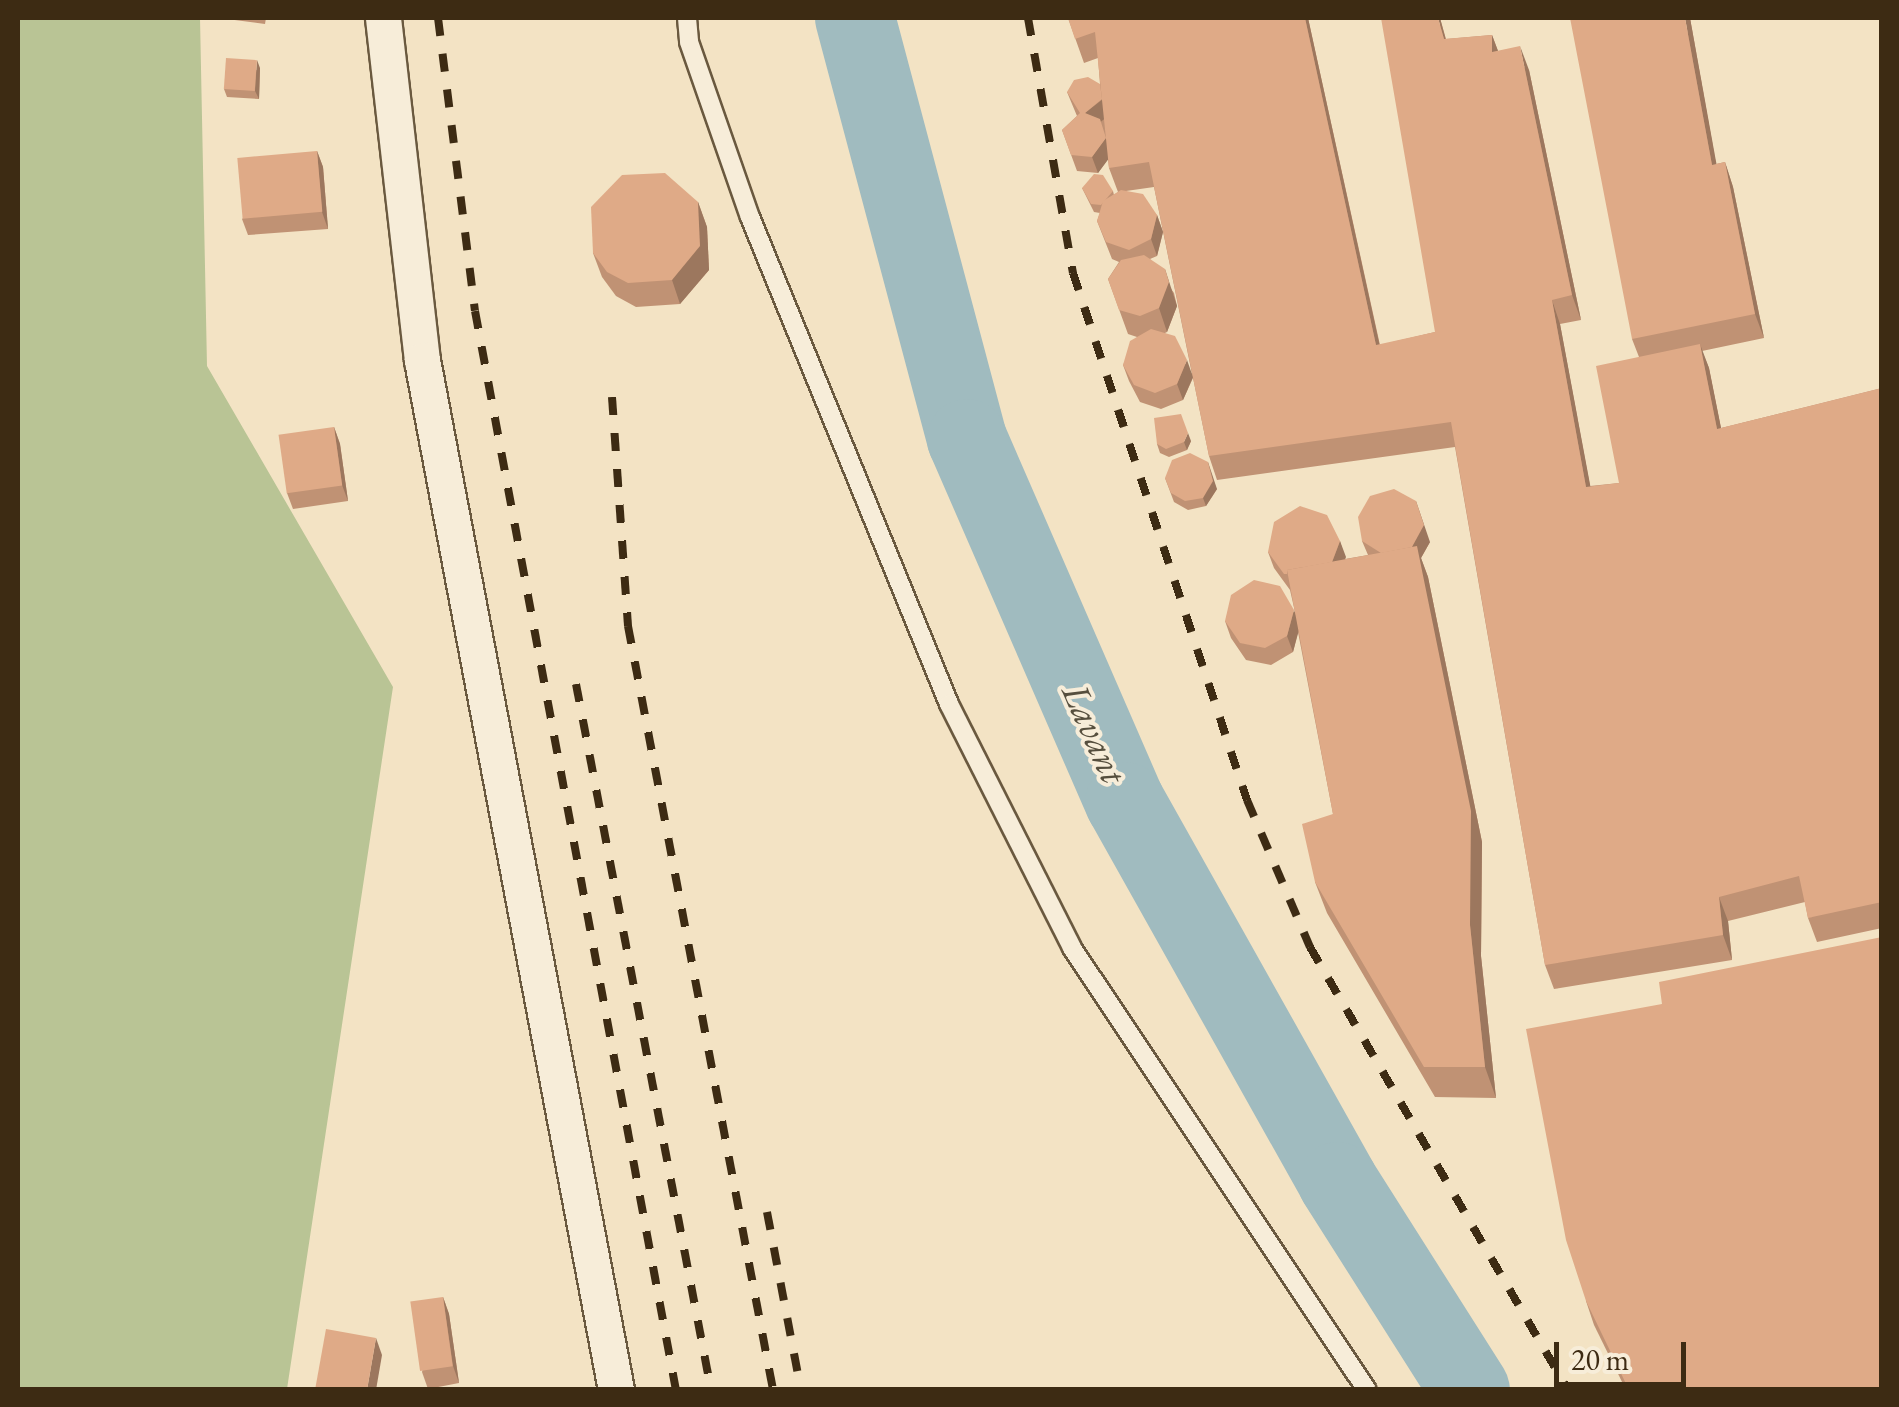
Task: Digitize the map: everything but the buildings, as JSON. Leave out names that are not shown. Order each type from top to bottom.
[{"type":"street","points":[[382,18],[422,360],[616,1390]]},
{"type":"lane","points":[[687,18],[689,42],[750,218],[950,704],[1072,948],[1366,1390]]},
{"type":"green space","points":[[18,18],[200,18],[207,366],[393,687],[287,1389],[18,1389]]},
{"type":"waterway","name":"Lavant","points":[[855,18],[967,439],[1125,802],[1338,1182],[1470,1390]]},
{"type":"railway","points":[[438,18],[475,311],[676,1390]]},
{"type":"railway","points":[[1028,18],[1073,273],[1247,800],[1310,947],[1568,1390]]},
{"type":"railway","points":[[612,397],[628,626],[773,1390]]},
{"type":"railway","points":[[576,684],[711,1390]]},
{"type":"railway","points":[[767,1212],[801,1390]]}]
